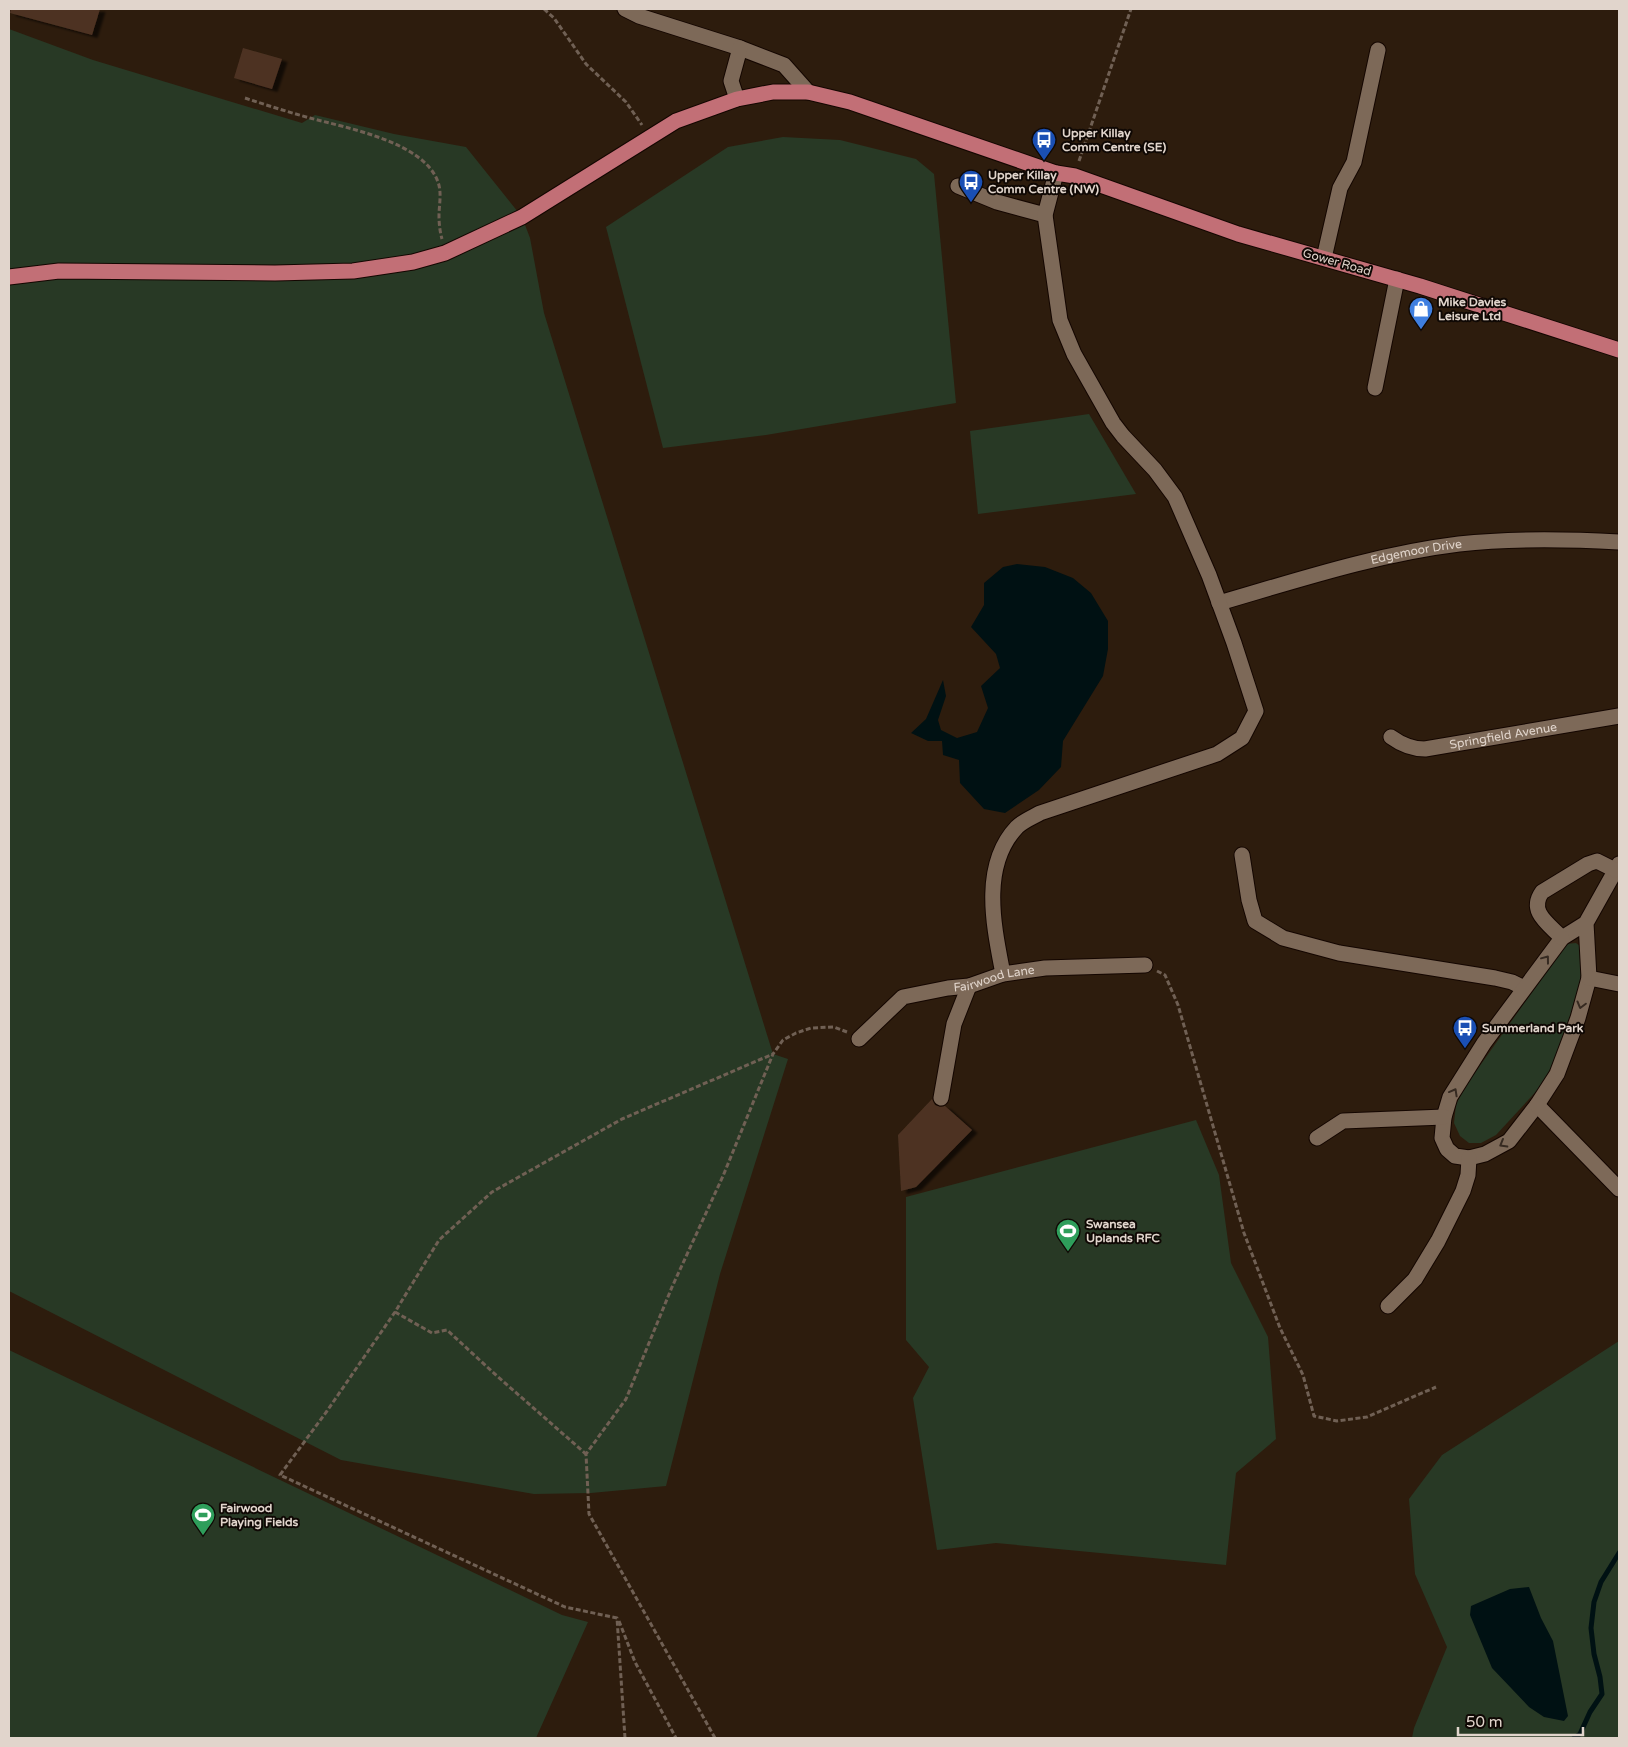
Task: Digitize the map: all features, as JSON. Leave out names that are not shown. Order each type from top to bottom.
[{"type":"main road","name":"Gower Road","points":[[9,276],[59,271],[275,273],[353,271],[397,265],[445,254],[522,217],[676,121],[737,99],[773,92],[808,92],[850,102],[1056,173],[1075,176],[1238,234],[1397,279],[1618,346]]},
{"type":"street","points":[[625,9],[639,16],[740,48],[784,65],[808,92]]},
{"type":"street","points":[[737,99],[732,82],[740,48]]},
{"type":"street","points":[[1324,258],[1340,188],[1354,162],[1378,50]]},
{"type":"street","points":[[1003,974],[994,930],[993,885],[1002,850],[1018,826],[1040,813],[1216,754],[1242,738],[1256,711],[1209,575],[1175,497],[1156,470],[1113,423],[1074,354],[1060,320],[1045,215],[1056,173]]},
{"type":"street","points":[[958,186],[997,202],[1045,215]]},
{"type":"street","points":[[1375,388],[1397,279]]},
{"type":"street","name":"Edgemoor Drive","points":[[1219,603],[1351,565],[1421,550],[1461,544],[1514,540],[1619,542]]},
{"type":"street","name":"Springfield Avenue","points":[[1391,738],[1414,749],[1425,749],[1619,716]]},
{"type":"street","points":[[1242,855],[1249,900],[1255,921],[1283,938],[1339,953],[1495,978],[1512,982],[1524,988]]},
{"type":"street","points":[[1562,938],[1539,914],[1536,906],[1542,892],[1588,864],[1597,861],[1617,867],[1586,922],[1562,938],[1484,1043],[1450,1097],[1444,1117],[1442,1138],[1447,1149],[1455,1156],[1468,1158],[1485,1154],[1509,1141],[1537,1105],[1556,1074],[1578,1018],[1589,978],[1586,922]]},
{"type":"street","name":"Fairwood Lane","points":[[859,1039],[903,997],[969,986],[1003,974],[1045,968],[1146,965]]},
{"type":"street","points":[[1589,978],[1619,984]]},
{"type":"street","points":[[941,1098],[954,1024],[969,986]]},
{"type":"street","points":[[1537,1105],[1619,1189]]},
{"type":"street","points":[[1317,1138],[1344,1122],[1444,1117]]},
{"type":"street","points":[[1388,1306],[1414,1279],[1438,1241],[1463,1191],[1468,1175],[1468,1158]]},
{"type":"path","points":[[544,9],[554,18],[586,64],[626,102],[650,137]]},
{"type":"path","points":[[1075,176],[1131,9]]},
{"type":"path","points":[[244,98],[310,118],[353,128],[390,142],[421,159],[432,170],[439,183],[439,219],[445,254]]},
{"type":"path","points":[[1146,965],[1165,975],[1178,1005],[1244,1233],[1280,1328],[1303,1375],[1314,1416],[1338,1421],[1367,1417],[1436,1387]]},
{"type":"path","points":[[715,1738],[589,1514],[586,1454],[626,1398],[672,1287],[723,1176],[773,1054],[783,1040],[811,1028],[834,1027],[859,1039]]},
{"type":"path","points":[[618,1618],[565,1607],[280,1475],[396,1312],[440,1240],[492,1192],[622,1119],[773,1054]]},
{"type":"path","points":[[396,1312],[432,1333],[447,1330],[586,1454]]},
{"type":"path","points":[[618,1618],[626,1738]]},
{"type":"path","points":[[618,1618],[635,1662],[676,1738]]},
{"type":"green space","points":[[9,29],[93,60],[302,123],[315,115],[394,134],[466,147],[522,217],[530,238],[544,313],[773,1054],[788,1059],[720,1274],[666,1486],[591,1493],[534,1494],[341,1460],[9,1291]]},
{"type":"green space","points":[[783,137],[840,140],[916,159],[934,174],[956,403],[766,435],[663,448],[606,227],[728,147]]},
{"type":"green space","points":[[1089,414],[1136,494],[978,514],[970,431]]},
{"type":"green space","points":[[1576,943],[1580,946],[1582,979],[1558,1054],[1542,1085],[1496,1135],[1481,1143],[1469,1143],[1460,1136],[1454,1123],[1456,1104],[1467,1084],[1566,944]]},
{"type":"green space","points":[[1196,1120],[1219,1175],[1231,1263],[1268,1337],[1276,1439],[1236,1473],[1226,1565],[996,1543],[937,1550],[913,1398],[929,1367],[906,1340],[906,1197]]},
{"type":"green space","points":[[1619,1341],[1619,1738],[1412,1738],[1414,1728],[1447,1647],[1415,1574],[1409,1499],[1442,1455]]},
{"type":"green space","name":"Fairwood Playing Fields","points":[[9,1350],[562,1615],[588,1622],[536,1738],[9,1737]]},
{"type":"shaded area","points":[[1017,564],[1045,567],[1073,578],[1091,593],[1108,621],[1108,649],[1103,676],[1063,741],[1061,767],[1039,790],[1005,813],[984,809],[960,783],[959,760],[943,755],[942,741],[928,741],[911,733],[926,719],[943,680],[946,696],[938,720],[941,730],[957,738],[977,732],[988,708],[981,686],[1000,668],[996,654],[971,627],[984,605],[984,583],[1003,567]]},
{"type":"shaded area","points":[[1529,1587],[1541,1618],[1553,1641],[1568,1716],[1564,1721],[1544,1717],[1529,1707],[1492,1668],[1470,1615],[1471,1606],[1510,1589]]},
{"type":"building","points":[[11,9],[100,9],[92,35],[10,13]]},
{"type":"building","points":[[243,48],[282,59],[272,89],[234,78]]},
{"type":"building","points":[[932,1099],[935,1105],[945,1106],[972,1130],[916,1187],[901,1191],[898,1135]]},
{"type":"waterway","points":[[1574,1738],[1580,1734],[1590,1712],[1602,1694],[1591,1628],[1594,1602],[1601,1582],[1619,1553]]},
{"type":"place","name":"Upper Killay Comm Centre (SE)","points":[[1044,161]]},
{"type":"place","name":"Upper Killay Comm Centre (NW)","points":[[971,203]]},
{"type":"place","name":"Mike Davies Leisure Ltd","points":[[1421,330]]},
{"type":"place","name":"Summerland Park","points":[[1465,1049]]},
{"type":"place","name":"Swansea Uplands RFC","points":[[1068,1252]]},
{"type":"place","name":"Fairwood Playing Fields","points":[[203,1536]]}]
